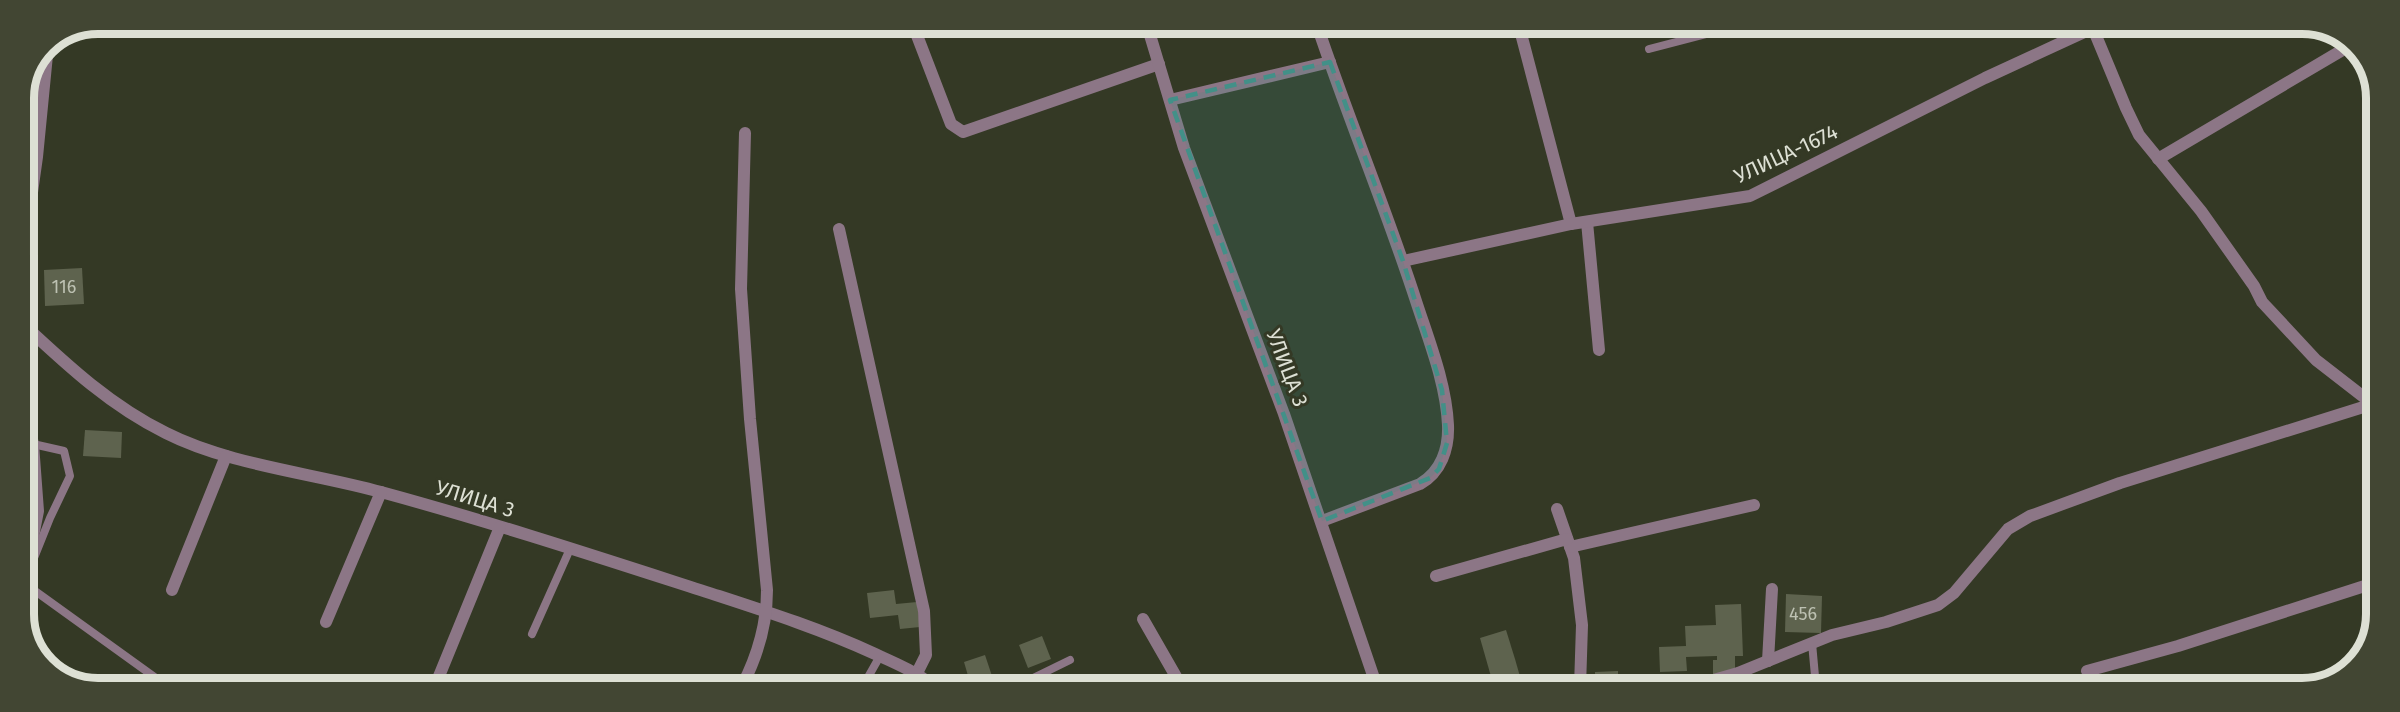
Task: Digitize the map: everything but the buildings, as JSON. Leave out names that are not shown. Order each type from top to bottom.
[{"type":"street","points":[[916,34],[951,124],[963,132],[1159,64]]},
{"type":"street","name":"УЛИЦА 3","points":[[1150,34],[1184,148],[1322,521],[1374,678]]},
{"type":"street","points":[[1320,34],[1403,261],[1442,390],[1448,426],[1439,469],[1430,478],[1322,521]]},
{"type":"street","points":[[1521,34],[1571,224]]},
{"type":"street","name":"УЛИЦА-1674","points":[[1403,261],[1571,224],[1750,196],[2078,34]]},
{"type":"street","points":[[2096,34],[2139,135],[2201,211],[2254,286],[2262,302],[2316,360],[2366,398]]},
{"type":"street","points":[[2158,159],[2343,50]]},
{"type":"street","points":[[34,156],[46,62]]},
{"type":"street","points":[[1170,100],[1330,62]]},
{"type":"street","points":[[745,133],[741,290],[750,419],[767,590],[767,612],[752,666],[746,678]]},
{"type":"street","points":[[1587,222],[1599,350]]},
{"type":"street","points":[[839,229],[924,611],[926,655],[917,673]]},
{"type":"street","name":"УЛИЦА 3","points":[[34,334],[105,397],[128,413],[169,435],[226,456],[381,492],[500,527],[767,612],[835,635],[917,673],[923,678]]},
{"type":"street","points":[[1724,678],[1832,635],[1886,622],[1938,605],[1954,593],[2008,529],[2030,516],[2120,483],[2366,408]]},
{"type":"street","points":[[172,590],[226,456]]},
{"type":"street","points":[[35,487],[38,511],[35,527]]},
{"type":"street","points":[[326,622],[381,492]]},
{"type":"street","points":[[1436,576],[1569,543],[1755,505]]},
{"type":"street","points":[[1557,509],[1574,558],[1582,625],[1580,678]]},
{"type":"street","points":[[438,678],[500,527]]},
{"type":"street","points":[[2087,671],[2178,646],[2366,587]]},
{"type":"street","points":[[1768,661],[1772,589]]},
{"type":"street","points":[[1143,619],[1177,678]]},
{"type":"lane","points":[[1649,49],[1707,34]]},
{"type":"lane","points":[[35,445],[64,451],[70,476],[35,556]]},
{"type":"lane","points":[[532,634],[570,549]]},
{"type":"lane","points":[[35,591],[156,678]]},
{"type":"lane","points":[[1812,643],[1815,678]]},
{"type":"lane","points":[[868,678],[880,656]]},
{"type":"lane","points":[[1033,678],[1070,660]]},
{"type":"highlighted area","points":[[1330,62],[1403,261],[1442,390],[1447,443],[1439,469],[1430,478],[1322,521],[1170,100]]}]
